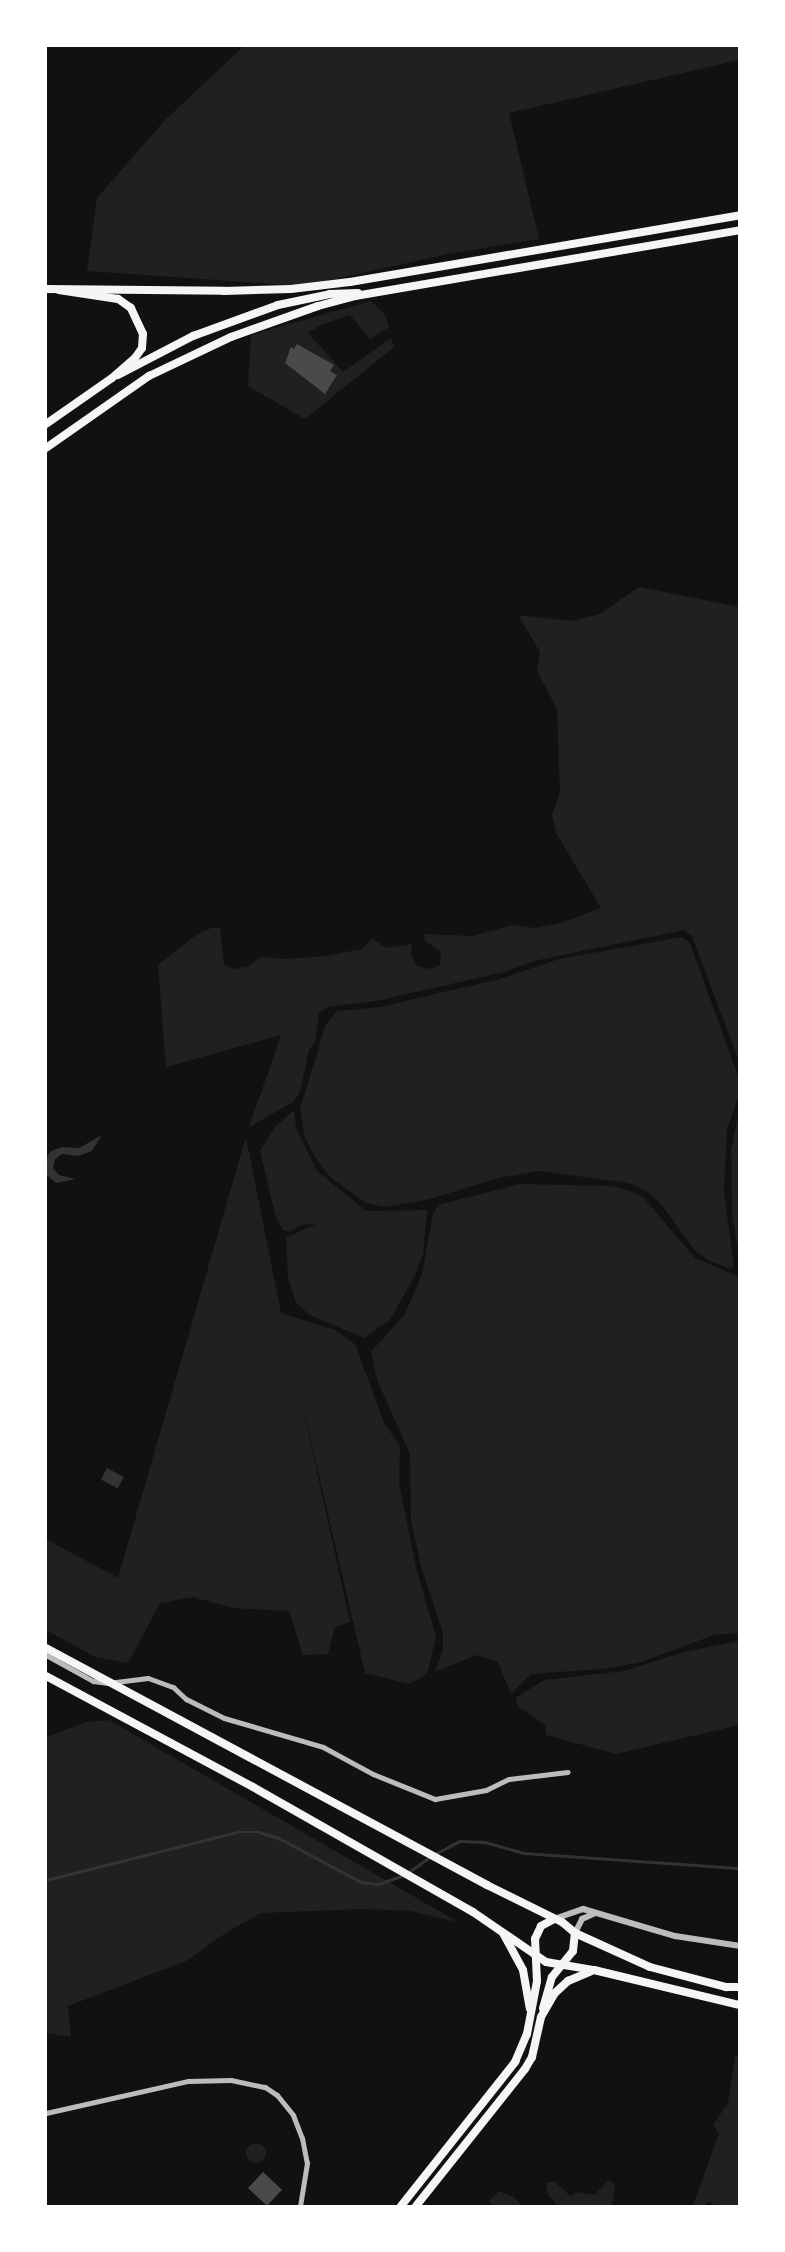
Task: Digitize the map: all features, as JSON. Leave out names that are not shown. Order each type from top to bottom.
[{"type":"main road","points":[[59,290],[291,289],[415,271],[740,215]]},
{"type":"main road","points":[[46,448],[113,398],[198,352],[268,322],[368,294],[740,230]]},
{"type":"main road","points":[[46,289],[118,299],[131,308],[139,320],[143,334],[142,348],[135,358],[112,378],[46,424]]},
{"type":"main road","points":[[112,378],[193,336],[278,305],[330,294],[368,294]]},
{"type":"main road","points":[[46,1648],[487,1885],[567,1925],[575,1933],[650,1967],[726,1987],[740,1987]]},
{"type":"main road","points":[[46,1676],[253,1787],[473,1912],[537,1953],[546,1962],[594,1970],[740,2005]]},
{"type":"main road","points":[[401,2207],[508,2072],[522,2048],[537,1982],[537,1932],[554,1919]]},
{"type":"main road","points":[[501,1930],[523,1970],[531,2016]]},
{"type":"main road","points":[[416,2207],[532,2057],[546,1992],[560,1965],[573,1951],[575,1933]]},
{"type":"main road","points":[[541,2017],[549,2001],[564,1984],[594,1970]]},
{"type":"street","points":[[46,1656],[93,1681],[108,1683],[148,1678],[173,1687],[186,1699],[224,1718],[323,1747],[373,1774],[435,1799],[486,1790],[509,1779],[568,1772]]},
{"type":"street","points":[[554,1919],[579,1909],[675,1936],[740,1946]]},
{"type":"street","points":[[575,1933],[582,1919],[595,1913]]},
{"type":"street","points":[[46,2113],[188,2081],[231,2080],[265,2087],[277,2095],[293,2115],[302,2138],[307,2163],[300,2207]]},
{"type":"shaded area","points":[[244,46],[739,46],[739,60],[509,113],[539,239],[448,254],[304,286],[87,271],[97,198],[164,121]]},
{"type":"shaded area","points":[[371,301],[385,315],[389,327],[370,339],[350,315],[321,325],[308,333],[343,372],[391,338],[394,347],[305,419],[248,386],[251,335]]},
{"type":"shaded area","points":[[639,587],[739,607],[739,1061],[692,936],[684,930],[534,961],[504,972],[376,1001],[327,1007],[319,1013],[315,1042],[309,1050],[300,1092],[293,1102],[249,1127],[281,1035],[166,1067],[158,965],[196,935],[211,928],[220,928],[224,964],[232,969],[247,967],[261,957],[285,959],[325,956],[362,949],[372,938],[386,948],[412,944],[411,955],[417,966],[431,969],[440,965],[441,952],[425,941],[423,934],[472,936],[512,925],[535,928],[561,923],[601,908],[556,833],[552,815],[560,792],[557,709],[537,671],[540,652],[518,615],[572,621],[600,614]]},
{"type":"shaded area","points":[[682,937],[690,943],[738,1076],[738,1097],[727,1130],[724,1192],[734,1266],[730,1269],[696,1252],[661,1204],[648,1192],[629,1183],[539,1171],[499,1178],[430,1199],[385,1207],[366,1203],[330,1177],[315,1157],[305,1138],[300,1109],[326,1024],[337,1011],[380,1007],[500,979],[559,959]]},
{"type":"shaded area","points":[[294,1110],[296,1128],[317,1171],[366,1211],[427,1210],[423,1254],[415,1275],[390,1320],[364,1338],[310,1315],[296,1303],[288,1277],[286,1238],[316,1224],[302,1225],[289,1232],[283,1230],[275,1214],[260,1151],[276,1126]]},
{"type":"shaded area","points":[[739,1113],[739,1256],[732,1215],[731,1150]]},
{"type":"shaded area","points":[[102,1135],[92,1151],[78,1156],[62,1154],[55,1159],[53,1168],[59,1175],[75,1179],[56,1183],[47,1175],[46,1158],[51,1151],[62,1147],[79,1148]]},
{"type":"shaded area","points":[[246,1137],[281,1313],[335,1330],[355,1344],[384,1423],[400,1446],[399,1483],[416,1568],[436,1637],[427,1674],[409,1684],[365,1673],[300,1394],[350,1622],[335,1627],[328,1654],[303,1655],[289,1611],[233,1608],[193,1597],[160,1603],[128,1663],[95,1657],[46,1630],[46,1539],[118,1578]]},
{"type":"shaded area","points":[[520,1184],[612,1186],[634,1192],[644,1198],[695,1258],[739,1277],[740,1633],[714,1635],[638,1663],[602,1669],[531,1674],[511,1694],[498,1662],[476,1655],[435,1672],[443,1649],[443,1633],[422,1570],[411,1521],[410,1454],[377,1380],[371,1352],[405,1314],[422,1274],[433,1214],[438,1205]]},
{"type":"shaded area","points":[[107,1468],[124,1477],[118,1488],[101,1479]]},
{"type":"shaded area","points":[[739,1641],[739,1725],[616,1754],[546,1735],[545,1725],[517,1706],[516,1698],[544,1680],[624,1671],[684,1652]]},
{"type":"shaded area","points":[[109,1720],[458,1922],[410,1911],[363,1909],[261,1913],[227,1932],[186,1961],[68,2006],[71,2037],[46,2033],[46,1737],[87,1722]]},
{"type":"shaded area","points":[[735,2056],[740,2056],[739,2206],[718,2206],[708,2202],[704,2206],[693,2206],[719,2133],[713,2125],[728,2103]]},
{"type":"shaded area","points":[[256,2143],[263,2146],[266,2153],[263,2160],[256,2163],[249,2160],[246,2153],[249,2146]]},
{"type":"shaded area","points":[[609,2180],[615,2186],[612,2206],[558,2206],[548,2195],[546,2183],[554,2181],[570,2196],[577,2192],[594,2195]]},
{"type":"shaded area","points":[[499,2191],[514,2197],[522,2206],[493,2206],[489,2201]]},
{"type":"building","points":[[297,344],[334,365],[330,371],[337,375],[325,394],[285,363],[291,347],[294,349]]},
{"type":"building","points":[[263,2172],[282,2190],[267,2206],[248,2188]]},
{"type":"waterway","points":[[46,1880],[237,1832],[259,1832],[279,1838],[361,1882],[378,1884],[404,1875]]},
{"type":"waterway","points":[[435,1854],[459,1841],[485,1842],[524,1853],[740,1868]]},
{"type":"waterway","points":[[409,1872],[430,1857]]}]
